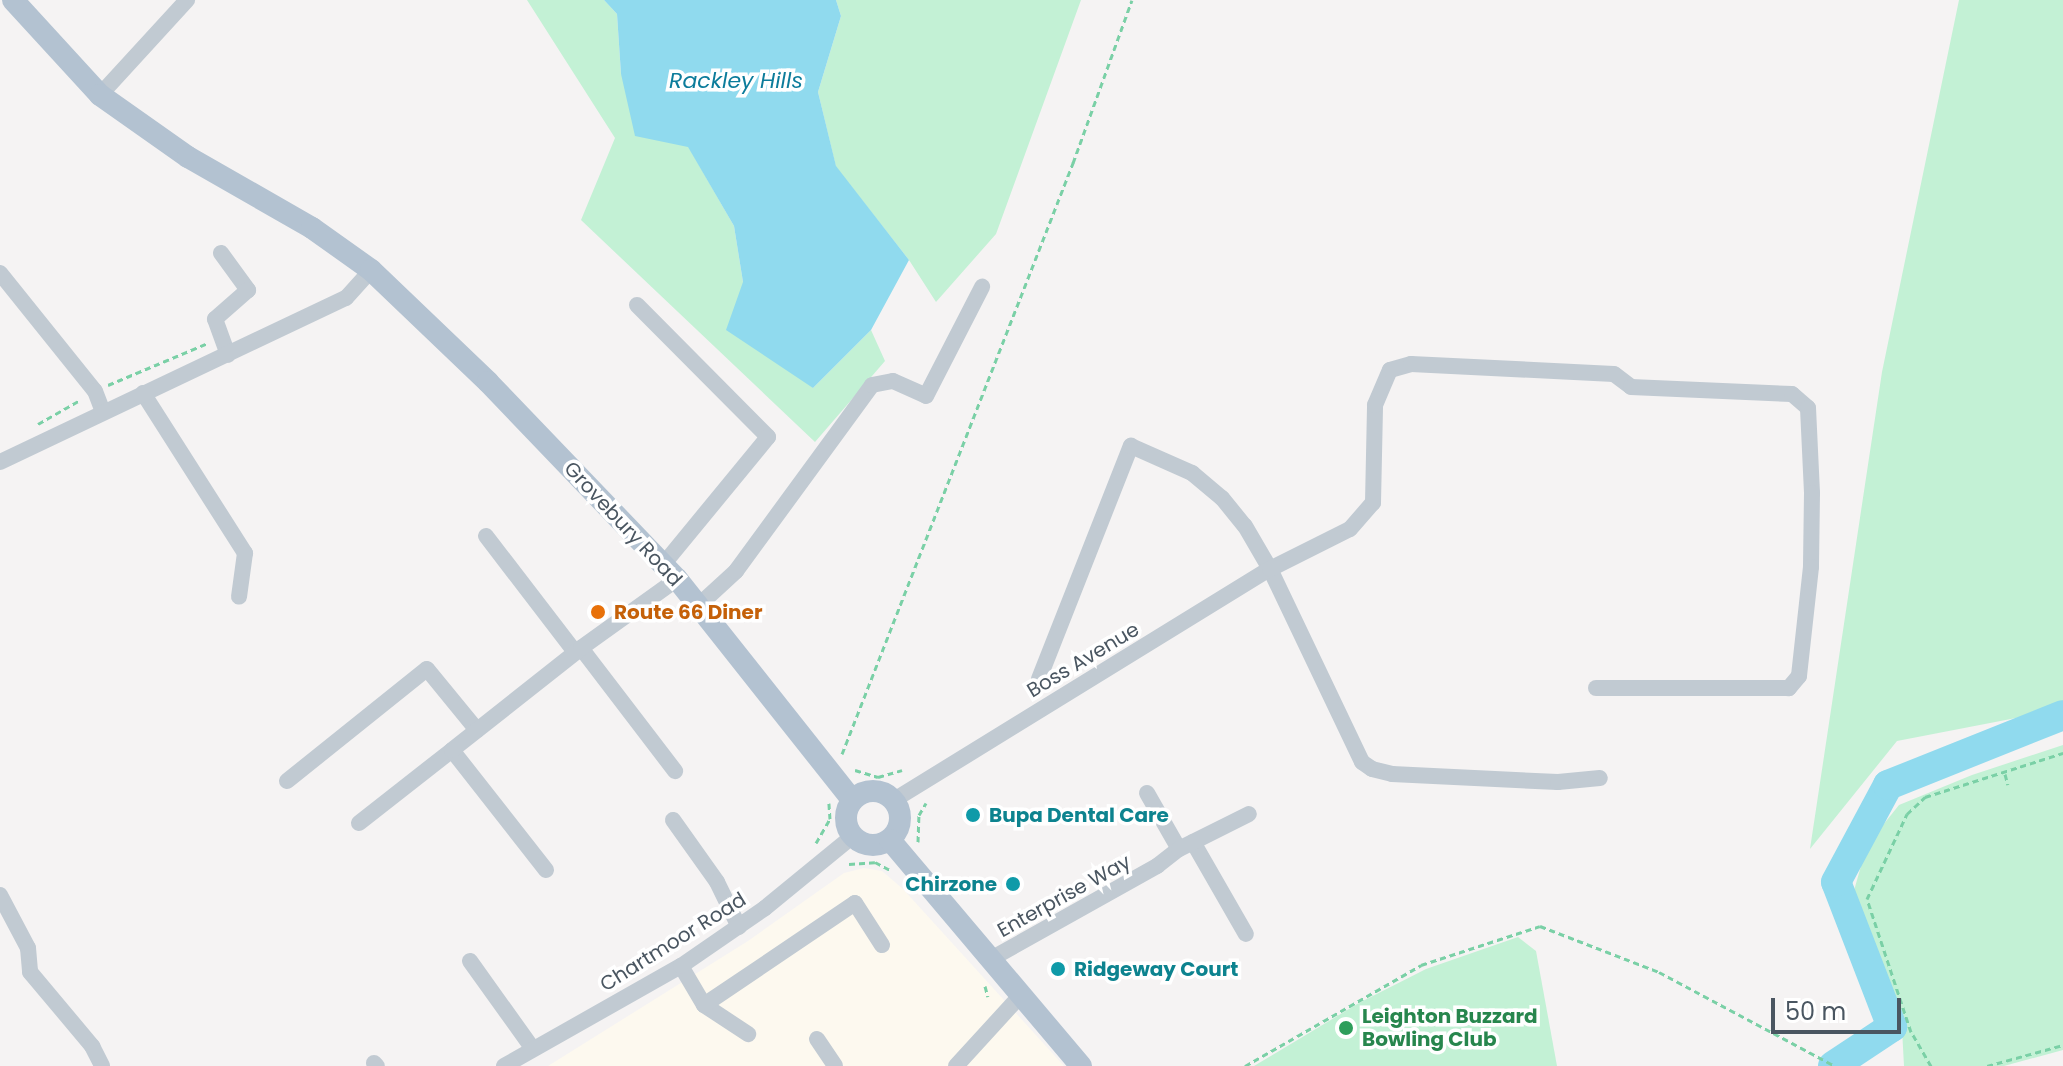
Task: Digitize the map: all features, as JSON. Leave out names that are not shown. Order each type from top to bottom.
[{"type":"main road","name":"Grovebury Road","points":[[13,0],[100,95],[188,157],[312,228],[371,270],[488,382],[670,572],[852,800]]},
{"type":"main road","points":[[874,790],[894,800],[901,818],[890,840],[868,845],[853,836],[845,815],[852,800],[864,791],[874,790]]},
{"type":"main road","points":[[890,840],[1081,1066]]},
{"type":"street","points":[[100,95],[187,0]]},
{"type":"street","points":[[221,253],[248,290],[215,319],[228,355]]},
{"type":"street","points":[[0,462],[346,298],[371,270]]},
{"type":"street","points":[[0,273],[95,391],[103,412]]},
{"type":"street","points":[[698,606],[736,571],[872,385],[893,381],[926,396],[982,287]]},
{"type":"street","points":[[359,823],[578,650],[670,572],[768,437],[637,305]]},
{"type":"street","name":"Boss Avenue","points":[[894,800],[1270,569],[1350,529],[1373,503],[1375,405],[1390,370],[1411,364],[1614,374],[1631,387],[1792,394],[1808,408],[1812,493],[1811,567],[1799,676],[1789,688],[1596,688]]},
{"type":"street","points":[[143,393],[245,553],[239,597]]},
{"type":"street","points":[[1039,679],[1131,446],[1192,473],[1208,484],[1245,526],[1270,569],[1362,762],[1372,769],[1392,774],[1558,782],[1600,778]]},
{"type":"street","points":[[486,536],[675,771]]},
{"type":"street","points":[[287,781],[427,669],[477,730]]},
{"type":"street","points":[[452,750],[546,870]]},
{"type":"street","points":[[1147,793],[1246,934]]},
{"type":"street","name":"Enterprise Way","points":[[989,960],[1157,866],[1186,846],[1249,814]]},
{"type":"street","points":[[673,820],[717,882],[739,927]]},
{"type":"street","name":"Chartmoor Road","points":[[504,1066],[681,966],[739,927],[853,836]]},
{"type":"street","points":[[0,895],[28,948],[30,972],[92,1046],[102,1066]]},
{"type":"street","points":[[704,1005],[855,903],[882,945]]},
{"type":"street","points":[[470,961],[533,1049]]},
{"type":"street","points":[[681,966],[704,1005],[748,1034]]},
{"type":"street","points":[[956,1066],[1020,996]]},
{"type":"street","points":[[817,1039],[835,1066]]},
{"type":"path","points":[[834,750],[842,757],[1073,163],[1132,0]]},
{"type":"path","points":[[1931,1066],[1911,1032],[1867,899],[1907,814],[1925,797],[2063,753]]},
{"type":"path","points":[[847,765],[862,775],[878,777],[902,770]]},
{"type":"path","points":[[2005,774],[2008,785]]},
{"type":"path","points":[[812,848],[830,819],[829,803],[823,792]]},
{"type":"path","points":[[1245,1066],[1421,965],[1540,926],[1659,972],[1835,1066]]},
{"type":"path","points":[[1987,1066],[2063,1045]]},
{"type":"shaded area","points":[[864,868],[882,871],[903,889],[1064,1066],[548,1066],[748,941],[844,873]]},
{"type":"green space","points":[[527,0],[604,0],[617,14],[621,74],[688,146],[734,226],[743,282],[813,388],[871,330],[885,361],[815,442],[581,220],[615,138]]},
{"type":"green space","points":[[836,0],[1081,0],[996,234],[936,302],[909,260],[836,167],[818,92],[841,16]]},
{"type":"green space","points":[[1959,0],[2063,0],[2063,709],[1897,741],[1810,849],[1882,372]]},
{"type":"green space","points":[[2063,745],[2063,1050],[2004,1066],[1904,1066],[1902,1029],[1853,894],[1867,845],[1899,805],[1972,775]]},
{"type":"green space","points":[[1518,937],[1536,951],[1557,1066],[1254,1066],[1359,1003],[1426,969]]},
{"type":"water","name":"Rackley Hills","points":[[604,0],[836,0],[841,16],[818,92],[836,166],[909,260],[871,330],[813,388],[726,330],[743,282],[734,226],[688,147],[635,136],[621,74],[617,14]]},
{"type":"waterway","points":[[1833,1066],[1892,1027],[1836,882],[1888,785],[2063,715]]},
{"type":"place","name":"Route 66 Diner","points":[[598,612]]},
{"type":"place","name":"Bupa Dental Care","points":[[973,815]]},
{"type":"place","name":"Chirzone","points":[[1013,884]]},
{"type":"place","name":"Ridgeway Court","points":[[1058,969]]},
{"type":"place","name":"Leighton Buzzard Bowling Club","points":[[1346,1028]]}]
